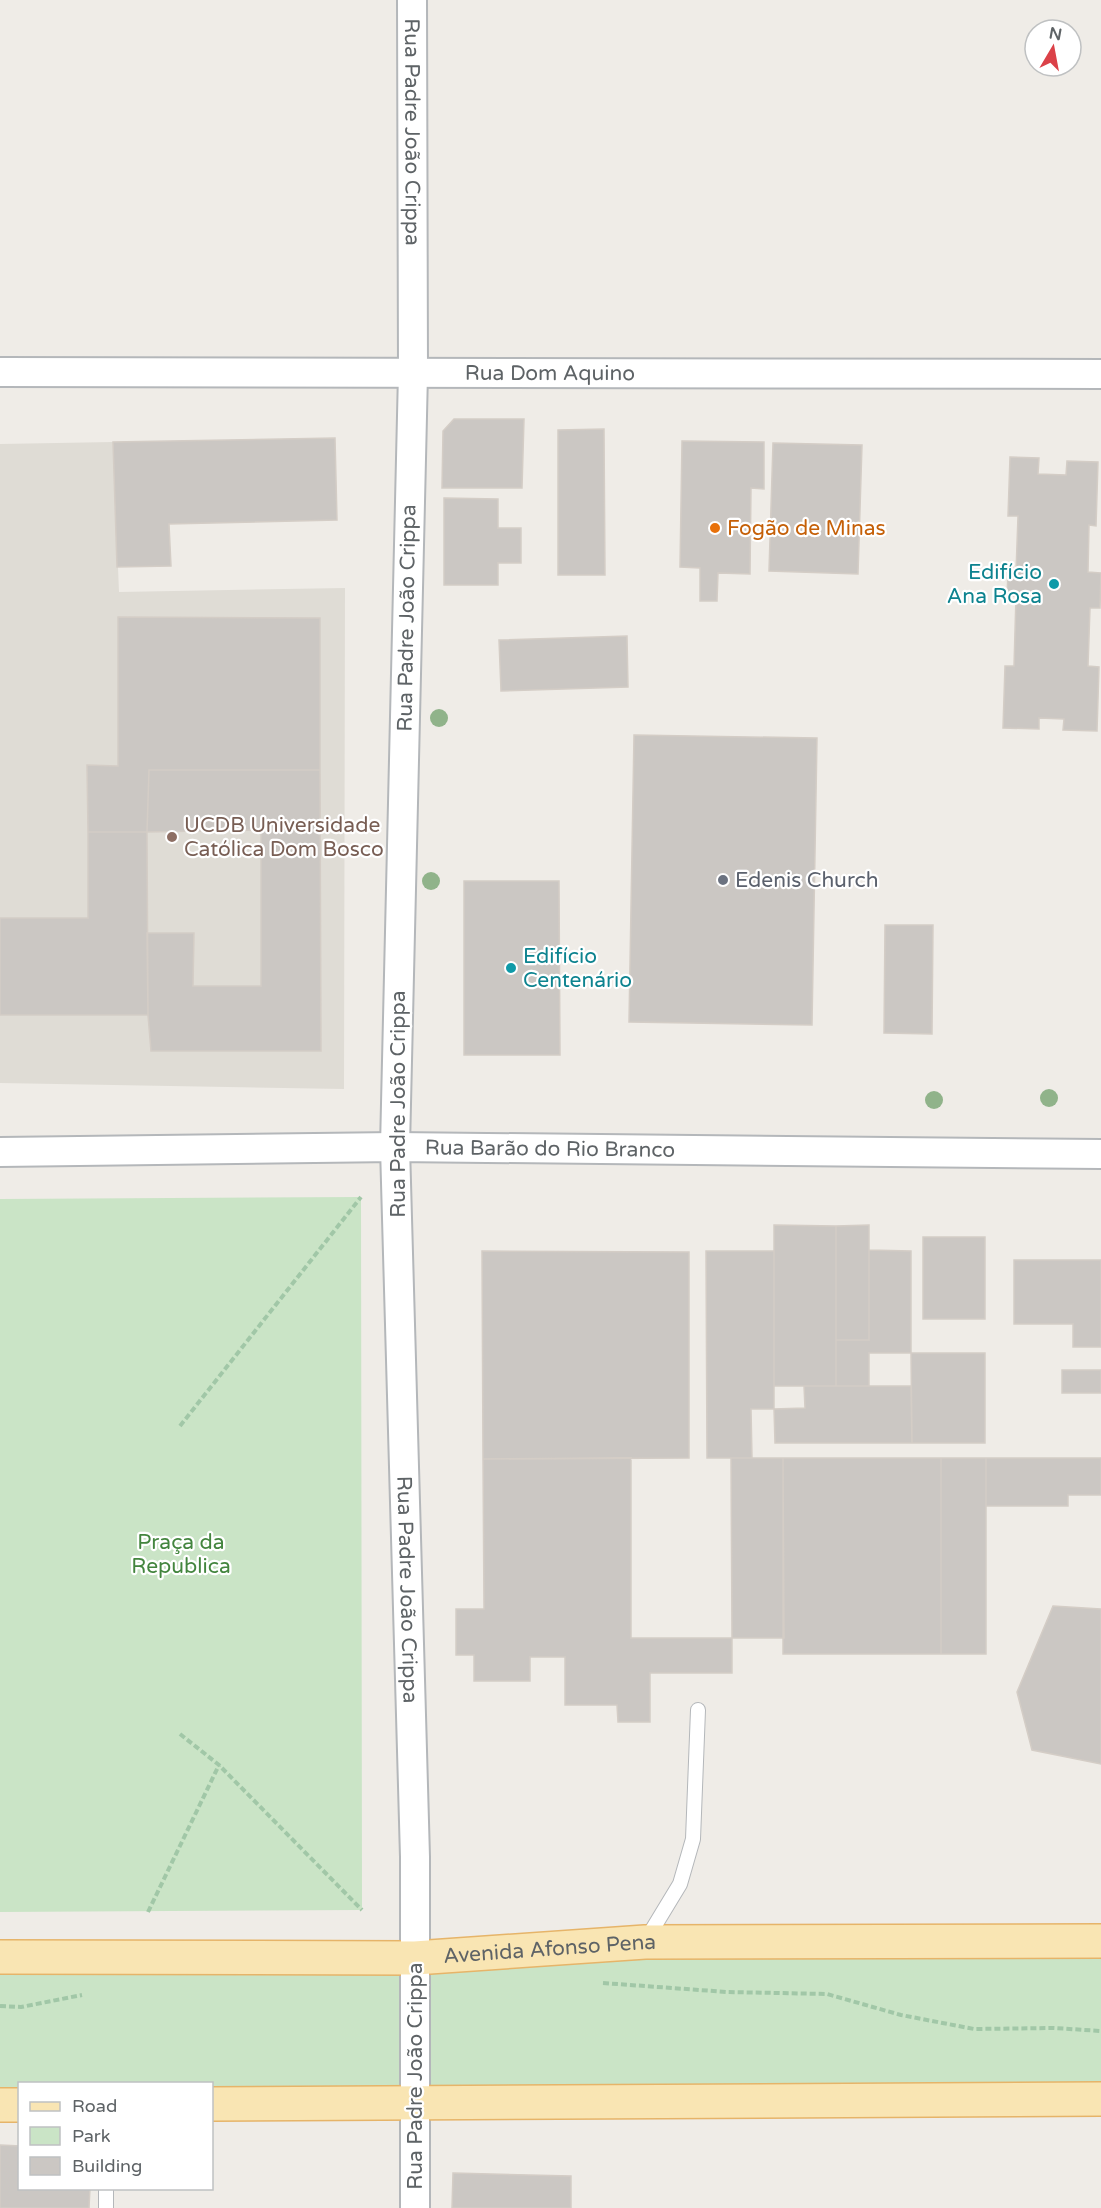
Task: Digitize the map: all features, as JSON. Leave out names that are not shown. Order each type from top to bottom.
[{"type":"main road","name":"Avenida Afonso Pena","points":[[0,1957],[415,1958],[645,1942],[1101,1941]]},
{"type":"main road","points":[[213,2104],[1101,2099]]},
{"type":"main road","points":[[0,2105],[18,2105]]},
{"type":"street","name":"Rua Padre João Crippa","points":[[412,0],[413,373],[395,1147],[415,1857],[415,2208]]},
{"type":"street","name":"Rua Dom Aquino","points":[[0,372],[1101,374]]},
{"type":"street","name":"Rua Barão do Rio Branco","points":[[0,1152],[395,1147],[1101,1154]]},
{"type":"lane","points":[[645,1942],[680,1884],[693,1839],[698,1710]]},
{"type":"lane","points":[[106,2190],[106,2208]]},
{"type":"path","points":[[180,1426],[361,1197]]},
{"type":"path","points":[[180,1734],[219,1765],[362,1910]]},
{"type":"path","points":[[148,1912],[219,1765]]},
{"type":"path","points":[[600,1983],[727,1992],[827,1994],[901,2014],[974,2029],[1054,2028],[1101,2031]]},
{"type":"path","points":[[0,2006],[21,2007],[86,1994]]},
{"type":"shaded area","name":"UCDB Universidade Católica Dom Bosco","points":[[113,442],[119,592],[345,588],[344,1089],[0,1083],[0,444]]},
{"type":"green space","name":"Praça da Republica","points":[[361,1197],[362,1910],[0,1912],[0,1199]]},
{"type":"green space","points":[[1101,1941],[1101,2099],[213,2104],[213,2082],[18,2082],[18,2105],[0,2105],[0,1957]]},
{"type":"building","points":[[454,419],[524,419],[522,488],[442,488],[443,431]]},
{"type":"building","points":[[604,429],[605,575],[558,575],[558,430]]},
{"type":"building","points":[[335,438],[337,520],[169,524],[171,566],[117,567],[113,442]]},
{"type":"building","name":"Fogão de Minas","points":[[682,441],[764,442],[764,489],[751,488],[750,574],[718,573],[717,601],[700,601],[700,568],[680,567]]},
{"type":"building","points":[[773,443],[862,445],[858,574],[769,571]]},
{"type":"building","name":"Edifício Ana Rosa","points":[[1010,457],[1039,458],[1038,474],[1066,475],[1067,461],[1098,462],[1096,526],[1089,525],[1088,572],[1101,573],[1100,608],[1090,608],[1088,666],[1099,667],[1097,731],[1063,730],[1064,719],[1039,718],[1039,729],[1003,728],[1005,666],[1014,666],[1016,596],[1007,596],[1008,572],[1016,572],[1018,516],[1008,516]]},
{"type":"building","points":[[444,498],[498,499],[498,528],[521,528],[521,563],[498,563],[498,585],[444,585]]},
{"type":"building","points":[[118,617],[320,618],[320,770],[149,770],[147,832],[88,832],[87,765],[118,766]]},
{"type":"building","points":[[627,636],[628,687],[501,691],[499,640]]},
{"type":"building","name":"Edenis Church","points":[[634,735],[817,738],[812,1025],[629,1022]]},
{"type":"building","points":[[149,770],[320,770],[321,1051],[151,1051],[147,933],[194,933],[193,986],[261,986],[261,830],[147,832]]},
{"type":"building","points":[[88,832],[147,832],[148,1015],[0,1015],[0,918],[88,918]]},
{"type":"building","name":"Edifício Centenário","points":[[464,881],[559,881],[560,1055],[464,1055]]},
{"type":"building","points":[[885,925],[933,925],[932,1034],[884,1033]]},
{"type":"building","points":[[774,1225],[836,1226],[836,1386],[774,1386]]},
{"type":"building","points":[[869,1225],[869,1340],[836,1340],[836,1226]]},
{"type":"building","points":[[923,1237],[985,1237],[985,1319],[923,1319]]},
{"type":"building","points":[[869,1250],[911,1251],[911,1353],[869,1353],[869,1386],[836,1386],[836,1340],[869,1340]]},
{"type":"building","points":[[482,1251],[689,1252],[689,1458],[483,1459]]},
{"type":"building","points":[[706,1251],[774,1251],[774,1409],[751,1409],[752,1458],[707,1458]]},
{"type":"building","points":[[1014,1260],[1101,1260],[1101,1347],[1073,1347],[1073,1324],[1014,1324]]},
{"type":"building","points":[[911,1353],[985,1353],[985,1443],[912,1443]]},
{"type":"building","points":[[1062,1370],[1101,1370],[1101,1393],[1062,1393]]},
{"type":"building","points":[[804,1386],[911,1386],[912,1443],[775,1443],[774,1409],[805,1408]]},
{"type":"building","points":[[631,1458],[631,1638],[732,1638],[732,1673],[650,1673],[650,1722],[618,1722],[617,1705],[565,1705],[565,1657],[530,1657],[530,1681],[474,1681],[474,1655],[456,1655],[456,1609],[484,1609],[483,1459]]},
{"type":"building","points":[[731,1458],[783,1458],[784,1638],[732,1638]]},
{"type":"building","points":[[783,1458],[941,1458],[941,1654],[783,1654]]},
{"type":"building","points":[[941,1458],[986,1458],[986,1654],[941,1654]]},
{"type":"building","points":[[986,1458],[1101,1458],[1101,1495],[1068,1495],[1068,1506],[986,1506]]},
{"type":"building","points":[[1053,1606],[1101,1609],[1101,1764],[1032,1750],[1017,1692]]},
{"type":"building","points":[[0,2145],[18,2146],[18,2190],[90,2190],[89,2208],[0,2208]]},
{"type":"building","points":[[453,2173],[571,2176],[571,2208],[452,2208]]},
{"type":"place","name":"Fogão de Minas","points":[[715,528]]},
{"type":"place","name":"Edifício Ana Rosa","points":[[1054,584]]},
{"type":"place","name":"UCDB Universidade Católica Dom Bosco","points":[[172,837]]},
{"type":"place","name":"Edenis Church","points":[[723,880]]},
{"type":"place","name":"Edifício Centenário","points":[[511,968]]}]
